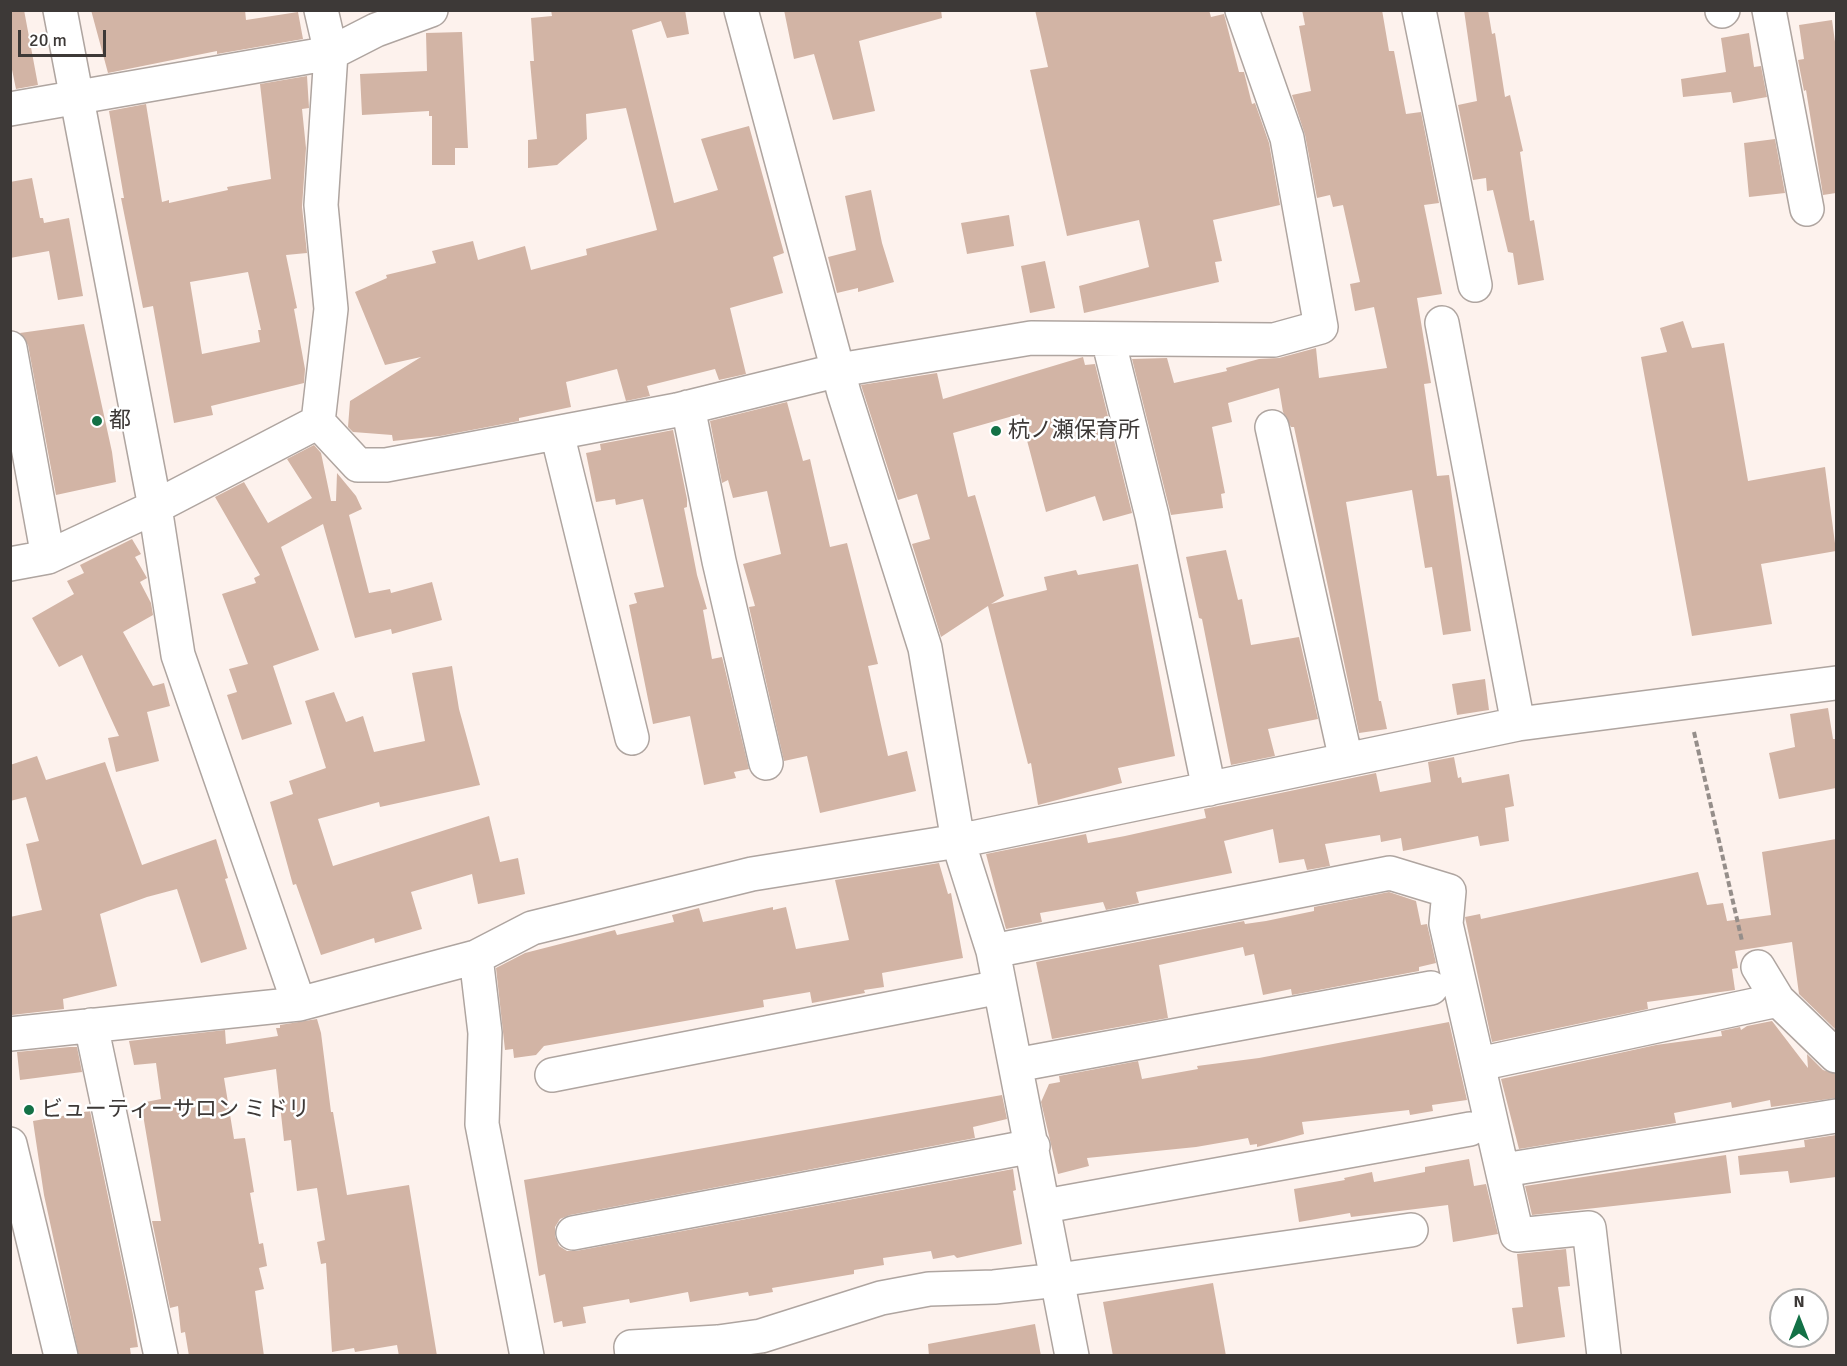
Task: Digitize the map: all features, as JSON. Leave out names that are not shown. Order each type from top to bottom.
[{"type":"street","points":[[60,10],[75,100],[155,507],[178,655],[299,1004]]},
{"type":"street","points":[[321,10],[331,53],[321,205],[331,309],[318,422],[358,465],[386,465],[557,433],[688,407],[838,370],[1031,338],[1274,340],[1321,327],[1287,138],[1242,10]]},
{"type":"street","points":[[10,109],[75,100],[331,53],[376,30],[431,10]]},
{"type":"street","points":[[741,10],[838,370],[925,648],[958,841],[993,951],[1045,1206],[1072,1356]]},
{"type":"street","points":[[1419,10],[1475,285]]},
{"type":"street","points":[[1769,10],[1806,209]]},
{"type":"street","points":[[1442,322],[1518,724]]},
{"type":"street","points":[[1108,339],[1152,516],[1209,789]]},
{"type":"street","points":[[10,348],[48,556]]},
{"type":"street","points":[[688,407],[766,763]]},
{"type":"street","points":[[10,564],[48,556],[155,507],[318,422]]},
{"type":"street","points":[[1272,427],[1346,760]]},
{"type":"street","points":[[557,433],[632,738]]},
{"type":"street","points":[[10,1034],[299,1004],[476,957],[532,928],[741,877],[958,841],[1518,724],[1836,682]]},
{"type":"street","points":[[993,951],[1390,873],[1449,891],[1446,924],[1504,1170],[1516,1235],[1589,1228],[1605,1356]]},
{"type":"street","points":[[476,957],[485,1033],[482,1124],[527,1356]]},
{"type":"street","points":[[1758,967],[1778,1000],[1836,1056]]},
{"type":"street","points":[[552,1075],[1000,987]]},
{"type":"street","points":[[1016,1065],[1431,988]]},
{"type":"street","points":[[1479,1064],[1778,1000]]},
{"type":"street","points":[[91,1025],[161,1356]]},
{"type":"street","points":[[1504,1170],[1836,1116]]},
{"type":"street","points":[[1045,1206],[1470,1129]]},
{"type":"street","points":[[10,1144],[61,1356]]},
{"type":"street","points":[[573,1233],[1033,1146]]},
{"type":"street","points":[[632,1356],[631,1347],[718,1342],[761,1336],[881,1298],[910,1292],[1058,1280],[1411,1230]]},
{"type":"path","points":[[1687,702],[1746,961],[1758,967]]},
{"type":"building","points":[[10,10],[24,10],[38,85],[16,89],[10,60]]},
{"type":"building","points":[[91,10],[245,10],[246,20],[298,12],[303,39],[217,54],[217,51],[108,73]]},
{"type":"building","points":[[551,10],[685,10],[689,34],[667,38],[661,21],[632,30],[674,203],[718,190],[701,139],[749,126],[784,253],[773,257],[783,293],[730,308],[746,374],[719,380],[715,369],[647,386],[650,396],[626,401],[617,369],[566,382],[571,407],[519,418],[519,421],[440,436],[393,441],[392,435],[353,432],[348,427],[350,401],[421,357],[385,365],[355,292],[387,278],[386,275],[436,263],[432,251],[473,241],[478,260],[525,246],[531,270],[587,255],[586,249],[657,230],[626,108],[586,114],[587,139],[557,165],[528,168],[528,140],[537,139],[530,61],[534,61],[531,18],[552,16]]},
{"type":"building","points":[[784,10],[941,10],[942,18],[859,41],[875,111],[833,120],[814,54],[794,59]]},
{"type":"building","points":[[1035,10],[1209,10],[1211,17],[1224,14],[1239,72],[1244,72],[1252,104],[1255,103],[1269,143],[1280,205],[1213,220],[1222,261],[1215,262],[1219,282],[1084,313],[1079,286],[1149,267],[1139,220],[1067,236],[1030,70],[1048,67]]},
{"type":"building","points":[[1302,10],[1382,10],[1389,51],[1394,51],[1406,114],[1421,112],[1439,203],[1424,205],[1442,294],[1417,298],[1431,383],[1424,384],[1437,476],[1449,475],[1471,631],[1443,635],[1432,567],[1425,568],[1412,490],[1346,502],[1379,701],[1381,701],[1387,729],[1359,733],[1294,427],[1291,427],[1283,412],[1279,388],[1228,403],[1232,422],[1212,427],[1225,493],[1221,494],[1223,508],[1171,515],[1132,359],[1167,358],[1174,383],[1227,371],[1226,368],[1259,359],[1279,358],[1316,348],[1319,378],[1387,368],[1374,307],[1355,311],[1350,284],[1360,282],[1343,205],[1333,207],[1330,195],[1317,198],[1305,135],[1292,95],[1311,91],[1299,26],[1305,25]]},
{"type":"building","points":[[1464,10],[1488,10],[1492,34],[1495,33],[1505,97],[1510,95],[1523,151],[1520,152],[1530,221],[1534,220],[1544,280],[1518,285],[1513,253],[1508,252],[1493,190],[1487,191],[1486,178],[1473,180],[1458,105],[1477,101]]},
{"type":"building","points":[[1832,20],[1836,49],[1836,193],[1823,195],[1806,90],[1804,91],[1798,60],[1804,59],[1799,25]]},
{"type":"building","points":[[462,32],[468,148],[455,148],[455,165],[432,165],[432,116],[429,116],[429,111],[362,115],[360,74],[427,71],[426,33]]},
{"type":"building","points":[[1749,33],[1754,67],[1761,66],[1767,97],[1733,103],[1731,92],[1683,97],[1681,79],[1726,72],[1721,38]]},
{"type":"building","points":[[307,76],[309,108],[302,109],[306,148],[302,207],[307,253],[286,255],[297,308],[294,309],[305,369],[304,383],[211,406],[213,415],[174,423],[153,306],[143,308],[121,198],[124,198],[109,111],[146,104],[162,202],[169,200],[169,203],[228,190],[227,187],[271,179],[260,84]],"holes":[[[248,272],[261,330],[258,330],[260,342],[202,354],[190,282]]]},
{"type":"building","points":[[1775,139],[1785,193],[1749,197],[1744,143]]},
{"type":"building","points":[[32,178],[40,218],[43,218],[44,223],[69,218],[83,296],[58,300],[49,251],[10,258],[10,182]]},
{"type":"building","points":[[871,190],[882,243],[894,282],[858,292],[858,288],[837,293],[828,257],[856,250],[845,196]]},
{"type":"building","points":[[1009,215],[1014,246],[967,254],[961,223]]},
{"type":"building","points":[[1045,261],[1055,308],[1030,313],[1021,266]]},
{"type":"building","points":[[1683,321],[1692,348],[1724,343],[1748,481],[1825,467],[1836,551],[1761,564],[1772,624],[1692,636],[1641,357],[1667,352],[1660,328]]},
{"type":"building","points":[[84,324],[112,452],[116,482],[56,495],[28,345],[20,333]]},
{"type":"building","points":[[1083,357],[1085,365],[1095,364],[1132,513],[1103,521],[1095,496],[1046,512],[1020,414],[953,433],[968,497],[975,495],[1004,596],[991,604],[1047,590],[1044,577],[1076,570],[1078,575],[1138,564],[1175,756],[1118,768],[1122,783],[1038,805],[1031,763],[1028,764],[988,606],[941,637],[912,544],[930,539],[917,494],[898,500],[861,385],[937,373],[943,399]]},
{"type":"building","points":[[787,402],[803,461],[810,459],[830,547],[847,543],[878,664],[868,666],[888,756],[907,751],[916,791],[820,813],[807,756],[784,761],[749,607],[755,606],[743,564],[781,554],[767,491],[733,498],[728,480],[722,483],[710,421]]},
{"type":"building","points":[[673,430],[687,499],[687,507],[684,508],[697,575],[707,609],[703,610],[712,659],[722,657],[749,769],[734,772],[736,778],[704,785],[690,716],[653,724],[629,605],[637,603],[634,593],[664,587],[643,499],[616,505],[615,499],[596,502],[586,453],[601,450],[600,444]]},
{"type":"building","points":[[314,445],[321,453],[331,501],[336,501],[337,473],[356,496],[362,509],[349,515],[369,593],[390,589],[391,593],[432,582],[442,620],[392,634],[391,629],[355,638],[323,524],[281,547],[319,650],[273,666],[292,724],[242,740],[227,695],[237,692],[229,669],[248,664],[222,594],[256,583],[254,578],[260,575],[215,497],[244,482],[268,523],[312,498],[287,459]]},
{"type":"building","points":[[132,539],[141,554],[135,557],[147,578],[140,582],[151,603],[153,615],[123,632],[153,686],[164,683],[170,706],[147,712],[159,761],[116,772],[108,738],[119,736],[82,655],[59,667],[32,618],[74,594],[67,581],[84,573],[80,565]]},
{"type":"building","points":[[1226,550],[1238,600],[1242,599],[1251,645],[1299,637],[1318,719],[1268,729],[1275,756],[1231,765],[1202,619],[1199,618],[1186,557]]},
{"type":"building","points":[[452,666],[459,709],[480,785],[380,807],[379,802],[318,819],[333,866],[489,816],[500,862],[518,858],[525,894],[478,904],[472,874],[411,892],[422,929],[375,943],[374,938],[321,955],[296,884],[293,885],[270,802],[293,794],[289,781],[326,768],[305,701],[334,692],[346,722],[363,716],[374,752],[425,741],[412,673]]},
{"type":"building","points":[[1485,679],[1489,710],[1457,715],[1452,684]]},
{"type":"building","points":[[1828,708],[1833,739],[1836,739],[1836,788],[1779,799],[1769,753],[1795,747],[1790,714]]},
{"type":"building","points":[[37,756],[46,780],[105,762],[142,865],[216,839],[228,878],[225,879],[247,949],[201,963],[177,889],[147,897],[100,914],[117,986],[63,999],[64,1009],[12,1015],[10,917],[42,910],[26,844],[39,841],[26,797],[10,801],[10,765]]},
{"type":"building","points":[[1454,757],[1458,778],[1461,777],[1462,783],[1509,774],[1514,806],[1505,808],[1509,841],[1480,846],[1478,836],[1403,851],[1401,838],[1381,842],[1380,835],[1325,844],[1330,866],[1307,870],[1304,859],[1279,863],[1273,829],[1224,841],[1232,873],[1136,892],[1139,903],[1106,910],[1103,902],[1040,913],[1042,922],[1006,929],[986,854],[1086,834],[1088,843],[1125,836],[1206,818],[1204,809],[1376,773],[1380,792],[1431,782],[1428,762]]},
{"type":"building","points":[[1836,839],[1836,1030],[1799,994],[1792,942],[1735,951],[1738,968],[1732,969],[1735,990],[1647,1002],[1648,1009],[1492,1042],[1465,917],[1480,914],[1481,919],[1698,872],[1707,905],[1723,903],[1727,921],[1771,915],[1762,852]]},
{"type":"building","points":[[939,863],[948,894],[951,893],[963,958],[882,973],[884,987],[864,990],[865,993],[812,1003],[810,992],[763,1000],[764,1007],[544,1046],[536,1055],[514,1058],[513,1049],[505,1050],[496,968],[525,953],[615,930],[617,935],[674,922],[672,915],[699,908],[703,922],[773,907],[773,910],[786,907],[796,949],[849,940],[835,880]]},
{"type":"building","points":[[1389,892],[1416,901],[1421,925],[1427,924],[1436,963],[1419,967],[1419,971],[1292,995],[1291,989],[1263,995],[1254,954],[1245,956],[1243,947],[1159,965],[1168,1018],[1052,1039],[1036,962],[1244,921],[1245,924],[1266,921],[1314,911],[1314,907]]},
{"type":"building","points":[[317,1019],[321,1033],[331,1112],[333,1112],[347,1195],[409,1185],[437,1356],[399,1356],[397,1345],[355,1352],[354,1348],[332,1352],[326,1263],[321,1264],[317,1242],[325,1240],[317,1188],[297,1191],[291,1140],[284,1141],[276,1069],[224,1078],[234,1139],[245,1138],[254,1192],[250,1193],[259,1244],[263,1243],[267,1266],[259,1268],[264,1289],[255,1291],[264,1356],[189,1356],[185,1332],[181,1333],[178,1306],[170,1308],[152,1221],[161,1221],[141,1103],[161,1099],[156,1063],[134,1065],[129,1041],[225,1030],[226,1044],[278,1036],[276,1028],[280,1028],[280,1025]]},
{"type":"building","points":[[1772,1021],[1808,1068],[1807,1054],[1823,1070],[1836,1074],[1836,1098],[1771,1107],[1770,1100],[1732,1108],[1731,1102],[1674,1113],[1676,1123],[1519,1149],[1501,1079],[1656,1045],[1722,1036],[1721,1031],[1740,1027],[1741,1030],[1747,1026]]},
{"type":"building","points":[[1449,1022],[1467,1100],[1432,1105],[1433,1111],[1410,1115],[1409,1110],[1302,1122],[1304,1134],[1257,1147],[1257,1144],[1250,1145],[1248,1138],[1196,1147],[1087,1158],[1089,1166],[1058,1174],[1041,1102],[1049,1084],[1060,1082],[1059,1076],[1138,1061],[1142,1079],[1198,1069],[1197,1066],[1259,1058]]},
{"type":"building","points":[[77,1047],[82,1072],[20,1080],[17,1052]]},
{"type":"building","points":[[1002,1095],[1007,1119],[973,1127],[975,1138],[570,1215],[560,1219],[555,1227],[555,1236],[559,1246],[567,1251],[576,1251],[1013,1169],[1016,1190],[1013,1191],[1022,1244],[957,1258],[954,1255],[933,1259],[931,1251],[883,1258],[884,1265],[854,1270],[854,1274],[772,1288],[773,1292],[749,1296],[748,1292],[690,1302],[688,1292],[630,1303],[629,1299],[583,1307],[586,1323],[563,1327],[562,1321],[554,1323],[545,1274],[539,1276],[524,1180]]},
{"type":"building","points":[[90,1111],[133,1315],[138,1347],[130,1348],[131,1356],[79,1356],[44,1195],[33,1121]]},
{"type":"building","points":[[1836,1135],[1836,1177],[1790,1183],[1788,1171],[1740,1175],[1738,1156],[1805,1147],[1804,1140]]},
{"type":"building","points":[[1726,1155],[1731,1193],[1532,1215],[1525,1186]]},
{"type":"building","points":[[1469,1159],[1474,1186],[1486,1184],[1498,1234],[1453,1242],[1448,1205],[1351,1217],[1350,1213],[1299,1222],[1294,1189],[1345,1180],[1344,1178],[1372,1172],[1374,1182],[1425,1172],[1425,1167]]},
{"type":"building","points":[[1566,1249],[1570,1286],[1558,1287],[1565,1337],[1517,1344],[1512,1308],[1523,1307],[1517,1254]]},
{"type":"building","points":[[1213,1283],[1226,1356],[1113,1356],[1103,1302]]},
{"type":"building","points":[[1035,1324],[1041,1356],[929,1356],[928,1344]]},
{"type":"place","name":"都","points":[[97,421]]},
{"type":"place","name":"杭ノ瀬保育所","points":[[996,431]]},
{"type":"place","name":"ビューティーサロン ミドリ","points":[[29,1110]]}]
